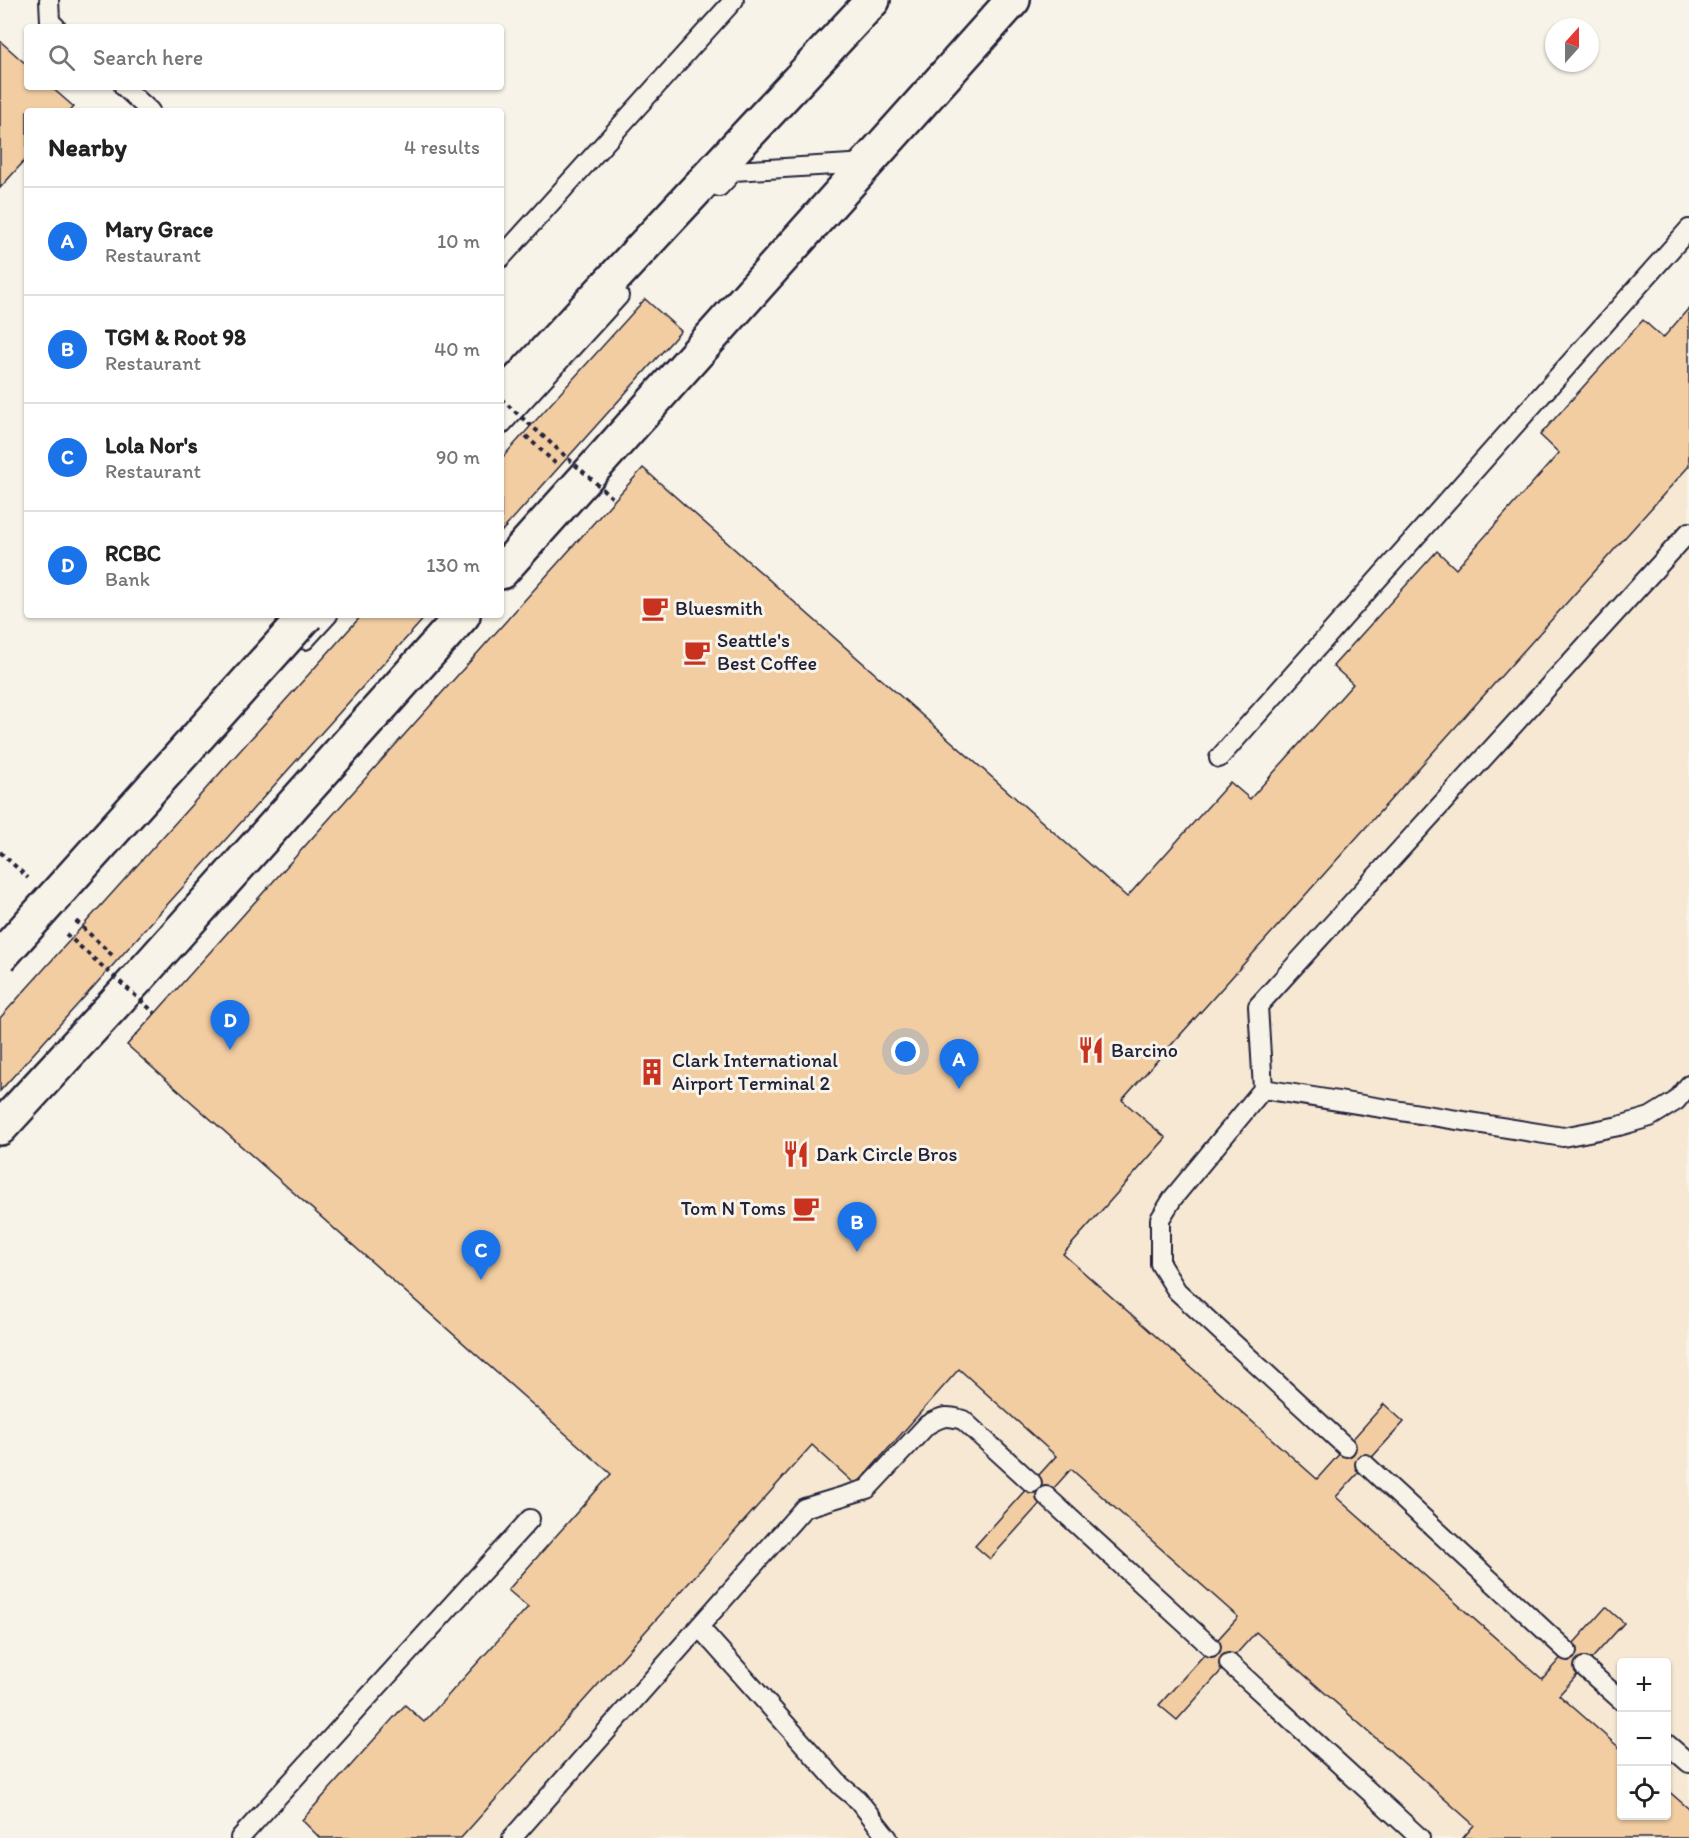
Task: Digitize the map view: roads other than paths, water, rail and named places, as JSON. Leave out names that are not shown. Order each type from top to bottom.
[{"type":"street","points":[[504,409],[873,0]]},
{"type":"street","points":[[504,569],[1013,0]]},
{"type":"street","points":[[0,957],[304,618]]},
{"type":"street","points":[[0,1128],[138,978],[460,618]]},
{"type":"lane","points":[[49,0],[50,21],[53,24]]},
{"type":"lane","points":[[504,255],[734,0]]},
{"type":"lane","points":[[127,90],[147,108]]},
{"type":"lane","points":[[504,409],[734,171],[867,163]]},
{"type":"lane","points":[[1219,758],[1689,229]]},
{"type":"lane","points":[[1346,1447],[1177,1291],[1160,1264],[1160,1219],[1173,1198],[1263,1089],[1258,1006],[1689,531]]},
{"type":"lane","points":[[0,973],[325,618]]},
{"type":"lane","points":[[1263,1089],[1563,1137],[1619,1126],[1650,1117],[1676,1101],[1688,1089]]},
{"type":"lane","points":[[512,1838],[804,1508],[867,1489],[927,1425],[949,1416],[963,1420],[1032,1483]]},
{"type":"lane","points":[[1365,1464],[1567,1651]]},
{"type":"lane","points":[[1046,1496],[1211,1647]]},
{"type":"lane","points":[[240,1838],[530,1520]]},
{"type":"lane","points":[[699,1627],[841,1786],[858,1800],[888,1838]]},
{"type":"lane","points":[[1229,1663],[1420,1838]]},
{"type":"lane","points":[[1584,1667],[1617,1697]]},
{"type":"lane","points":[[1671,1747],[1689,1763]]},
{"type":"place","name":"Bluesmith","points":[[655,608]]},
{"type":"place","name":"Seattle's Best Coffee","points":[[697,652]]},
{"type":"place","name":"RCBC","points":[[230,1050]]},
{"type":"place","name":"Barcino","points":[[1091,1050]]},
{"type":"place","name":"Clark International Airport Terminal 2","points":[[652,1072]]},
{"type":"place","name":"Mary Grace","points":[[959,1089]]},
{"type":"place","name":"Dark Circle Bros","points":[[796,1154]]},
{"type":"place","name":"Tom N Toms","points":[[806,1208]]},
{"type":"place","name":"TGM & Root 98","points":[[857,1252]]},
{"type":"place","name":"Lola Nor's","points":[[481,1280]]}]
